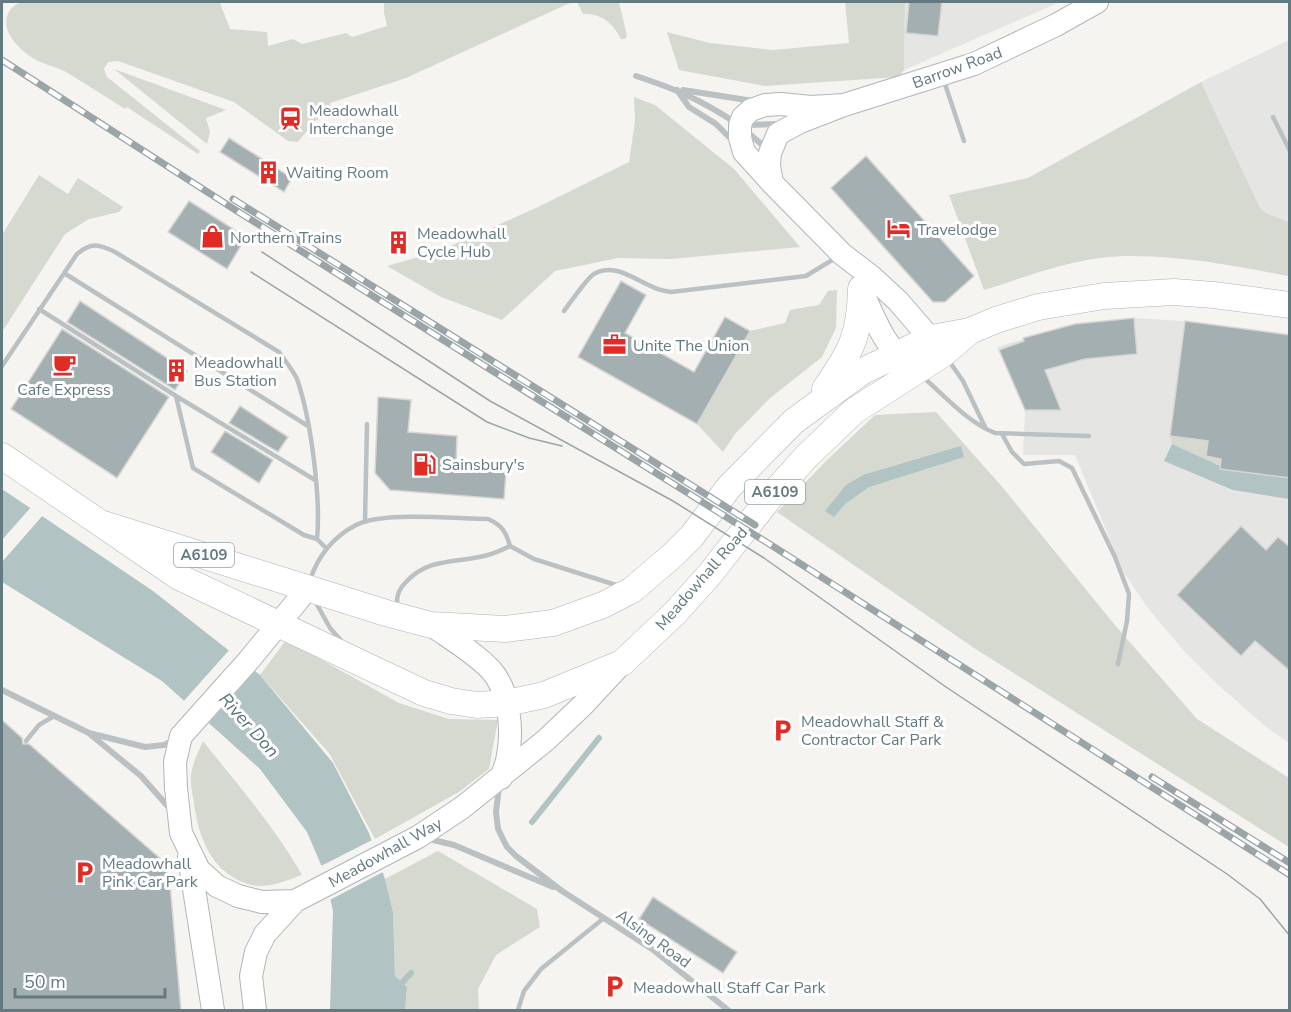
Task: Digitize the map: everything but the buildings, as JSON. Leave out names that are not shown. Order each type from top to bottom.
[{"type":"main road","points":[[813,406],[844,361],[855,338],[860,313],[861,289]]},
{"type":"main road","name":"Meadowhall Road","points":[[100,523],[430,625],[505,629],[553,623],[603,605],[632,590],[692,536],[736,479],[794,421],[863,371],[895,354],[937,346],[996,320],[1038,307],[1072,300],[1147,292],[1214,294],[1290,305]]},
{"type":"main road","name":"Meadowhall Road","points":[[2,456],[179,577],[354,655],[424,693],[451,701],[477,705],[507,703],[554,691],[622,663],[675,613],[710,574],[771,496],[806,457],[854,411],[916,371],[937,346]]},
{"type":"street","name":"Barrow Road","points":[[771,153],[778,134],[800,122],[843,105],[974,64],[1056,25],[1097,2]]},
{"type":"street","points":[[636,76],[677,89],[709,105],[740,125],[771,153],[769,166],[772,183]]},
{"type":"street","points":[[677,89],[781,104]]},
{"type":"street","points":[[677,89],[690,107],[716,124],[842,254],[872,277],[937,346]]},
{"type":"street","name":"Barrow Road","points":[[740,125],[751,110],[765,105],[811,107],[843,105]]},
{"type":"street","points":[[716,124],[770,125],[800,122]]},
{"type":"street","points":[[740,125],[740,138],[744,152]]},
{"type":"street","points":[[842,254],[887,345],[916,371]]},
{"type":"street","points":[[2,690],[89,733],[145,747],[164,745],[181,736],[249,660],[308,588]]},
{"type":"street","name":"Meadowhall Road","points":[[430,625],[471,653],[490,669],[496,678],[507,703],[509,733],[508,755],[501,778]]},
{"type":"street","name":"Meadowhall Road","points":[[501,778],[583,705],[622,663]]},
{"type":"street","points":[[89,733],[141,776],[179,820]]},
{"type":"street","name":"Meadowhall Way","points":[[181,736],[175,762],[179,820],[188,849],[199,870],[217,886],[238,896],[262,902],[295,901]]},
{"type":"street","name":"Meadowhall Way","points":[[255,1011],[251,976],[256,952],[265,934],[295,901],[418,837],[501,778]]},
{"type":"street","name":"Alsing Road","points":[[501,778],[496,797],[496,812],[498,829],[507,847],[562,891],[652,949],[728,1011]]},
{"type":"street","name":"Alsing Road","points":[[418,837],[454,845],[562,891]]},
{"type":"street","name":"Meadowhall Way","points":[[188,849],[194,903],[213,1011]]},
{"type":"lane","points":[[942,75],[964,141]]},
{"type":"lane","points":[[1273,117],[1290,151]]},
{"type":"lane","points":[[2,366],[77,254],[85,248],[99,245],[133,262],[279,352],[296,378],[308,426],[315,480],[317,539]]},
{"type":"lane","points":[[564,311],[593,274],[604,271],[619,272],[634,277],[653,288],[671,292],[806,276],[842,254]]},
{"type":"lane","points":[[64,273],[308,426]]},
{"type":"lane","points":[[39,309],[176,396],[315,480]]},
{"type":"lane","points":[[937,346],[963,381],[986,429]]},
{"type":"lane","points":[[916,371],[962,412],[986,429],[1002,434],[1089,436]]},
{"type":"lane","points":[[176,396],[193,468],[304,535],[317,539],[326,548]]},
{"type":"lane","points":[[365,522],[367,424]]},
{"type":"lane","points":[[1002,434],[1012,452],[1024,464],[1059,460],[1072,468],[1115,557],[1129,594],[1127,621],[1118,663]]},
{"type":"lane","points":[[308,588],[314,568],[326,548],[356,524],[384,517],[488,519],[498,523],[504,530],[510,546],[534,559],[632,590]]},
{"type":"lane","points":[[400,616],[396,603],[399,589],[414,573],[431,564],[487,556],[510,546]]},
{"type":"lane","name":"Meadowhall Road","points":[[308,588],[330,628],[354,655]]},
{"type":"lane","points":[[26,741],[39,725],[54,716]]},
{"type":"lane","points":[[518,1011],[524,991],[540,969],[604,918]]},
{"type":"shaded area","points":[[22,2],[220,3],[230,29],[267,32],[268,46],[293,39],[302,44],[346,33],[352,37],[387,26],[384,2],[572,2],[406,78],[330,103],[333,112],[315,121],[298,142],[288,141],[234,102],[118,61],[108,62],[104,69],[107,77],[200,151],[198,154],[127,107],[125,109],[66,72],[36,60],[25,52],[10,36],[6,23],[11,9]]},
{"type":"shaded area","points":[[577,2],[619,2],[627,36],[625,39],[621,39],[614,28],[601,17],[583,14]]},
{"type":"shaded area","points":[[845,2],[905,2],[904,70],[899,77],[765,86],[679,70],[667,32],[710,43],[773,50],[849,43]]},
{"type":"shaded area","points":[[905,2],[1060,2],[904,70]]},
{"type":"shaded area","points":[[1289,40],[1289,222],[1266,213],[1260,208],[1201,82]]},
{"type":"shaded area","points":[[114,69],[226,110],[206,118],[210,132],[207,144]]},
{"type":"shaded area","points":[[1201,82],[1260,208],[1266,213],[1289,222],[1288,276],[1194,260],[1122,256],[1071,263],[984,290],[949,195],[1028,178]]},
{"type":"shaded area","points":[[634,97],[655,105],[734,169],[800,247],[671,259],[618,258],[555,271],[502,320],[441,297],[387,266],[440,251],[538,207],[629,162],[635,121]]},
{"type":"shaded area","points":[[39,175],[68,194],[78,178],[123,207],[119,212],[89,219],[65,234],[2,332],[2,235]]},
{"type":"shaded area","points":[[837,290],[836,328],[822,357],[769,399],[735,434],[723,452],[697,424],[750,331],[785,323],[790,310],[819,305],[828,291]]},
{"type":"shaded area","points":[[1134,318],[1185,321],[1289,335],[1289,743],[1266,727],[1218,685],[1183,650],[1147,607],[1123,571],[1075,455],[1023,455],[1025,410],[997,347],[1075,324]]},
{"type":"shaded area","points":[[936,412],[1004,489],[1114,624],[1197,719],[1289,778],[1289,847],[974,648],[777,512],[875,415]]},
{"type":"shaded area","points":[[1170,436],[1208,441],[1206,456],[1222,459],[1220,466],[1172,444]]},
{"type":"shaded area","points":[[286,640],[399,703],[449,719],[498,720],[489,769],[459,792],[375,839],[329,753],[260,675]]},
{"type":"shaded area","points":[[203,741],[268,823],[302,875],[275,884],[255,886],[235,879],[216,862],[199,829],[191,786],[195,758]]},
{"type":"shaded area","points":[[438,851],[537,909],[540,927],[496,955],[478,989],[479,1010],[405,1010],[407,987],[395,976],[393,912],[385,879]]},
{"type":"water","points":[[1172,444],[1220,466],[1221,469],[1289,478],[1289,499],[1233,490],[1164,461]]},
{"type":"water","points":[[961,446],[964,457],[869,487],[845,504],[834,517],[825,511],[846,485],[863,475]]},
{"type":"water","name":"River Don","points":[[2,489],[153,591],[260,675],[333,763],[369,833],[385,879],[393,912],[395,976],[407,987],[405,1010],[330,1010],[333,911],[325,874],[307,832],[260,769],[162,681],[2,582]]},
{"type":"pier","points":[[32,506],[44,514],[2,562],[2,540]]},
{"type":"pier","points":[[231,648],[257,669],[207,725],[182,703]]},
{"type":"pier","points":[[374,839],[385,871],[328,901],[319,867]]},
{"type":"waterway","points":[[532,822],[599,738]]},
{"type":"waterway","points":[[397,988],[411,973]]},
{"type":"tram line","points":[[262,252],[490,401],[673,501],[764,558],[946,687],[1227,874],[1260,899],[1290,936]]},
{"type":"tram line","points":[[251,272],[487,422],[529,438],[562,446]]},
{"type":"railway","points":[[2,60],[237,211],[771,545],[1290,875]]},
{"type":"railway","points":[[233,199],[755,525]]},
{"type":"railway","points":[[1152,777],[1290,863]]},
{"type":"place","name":"Meadowhall Interchange","points":[[291,119]]},
{"type":"place","name":"Waiting Room","points":[[268,172]]},
{"type":"place","name":"Travelodge","points":[[899,229]]},
{"type":"place","name":"Northern Trains","points":[[212,237]]},
{"type":"place","name":"Meadowhall Cycle Hub","points":[[399,242]]},
{"type":"place","name":"Unite The Union","points":[[615,345]]},
{"type":"place","name":"Cafe Express","points":[[64,364]]},
{"type":"place","name":"Meadowhall Bus Station","points":[[176,371]]},
{"type":"place","name":"Sainsbury's","points":[[424,464]]},
{"type":"place","name":"Meadowhall Staff & Contractor Car Park","points":[[783,730]]},
{"type":"place","name":"Meadowhall Pink Car Park","points":[[84,872]]},
{"type":"place","name":"Meadowhall Staff Car Park","points":[[615,987]]}]
